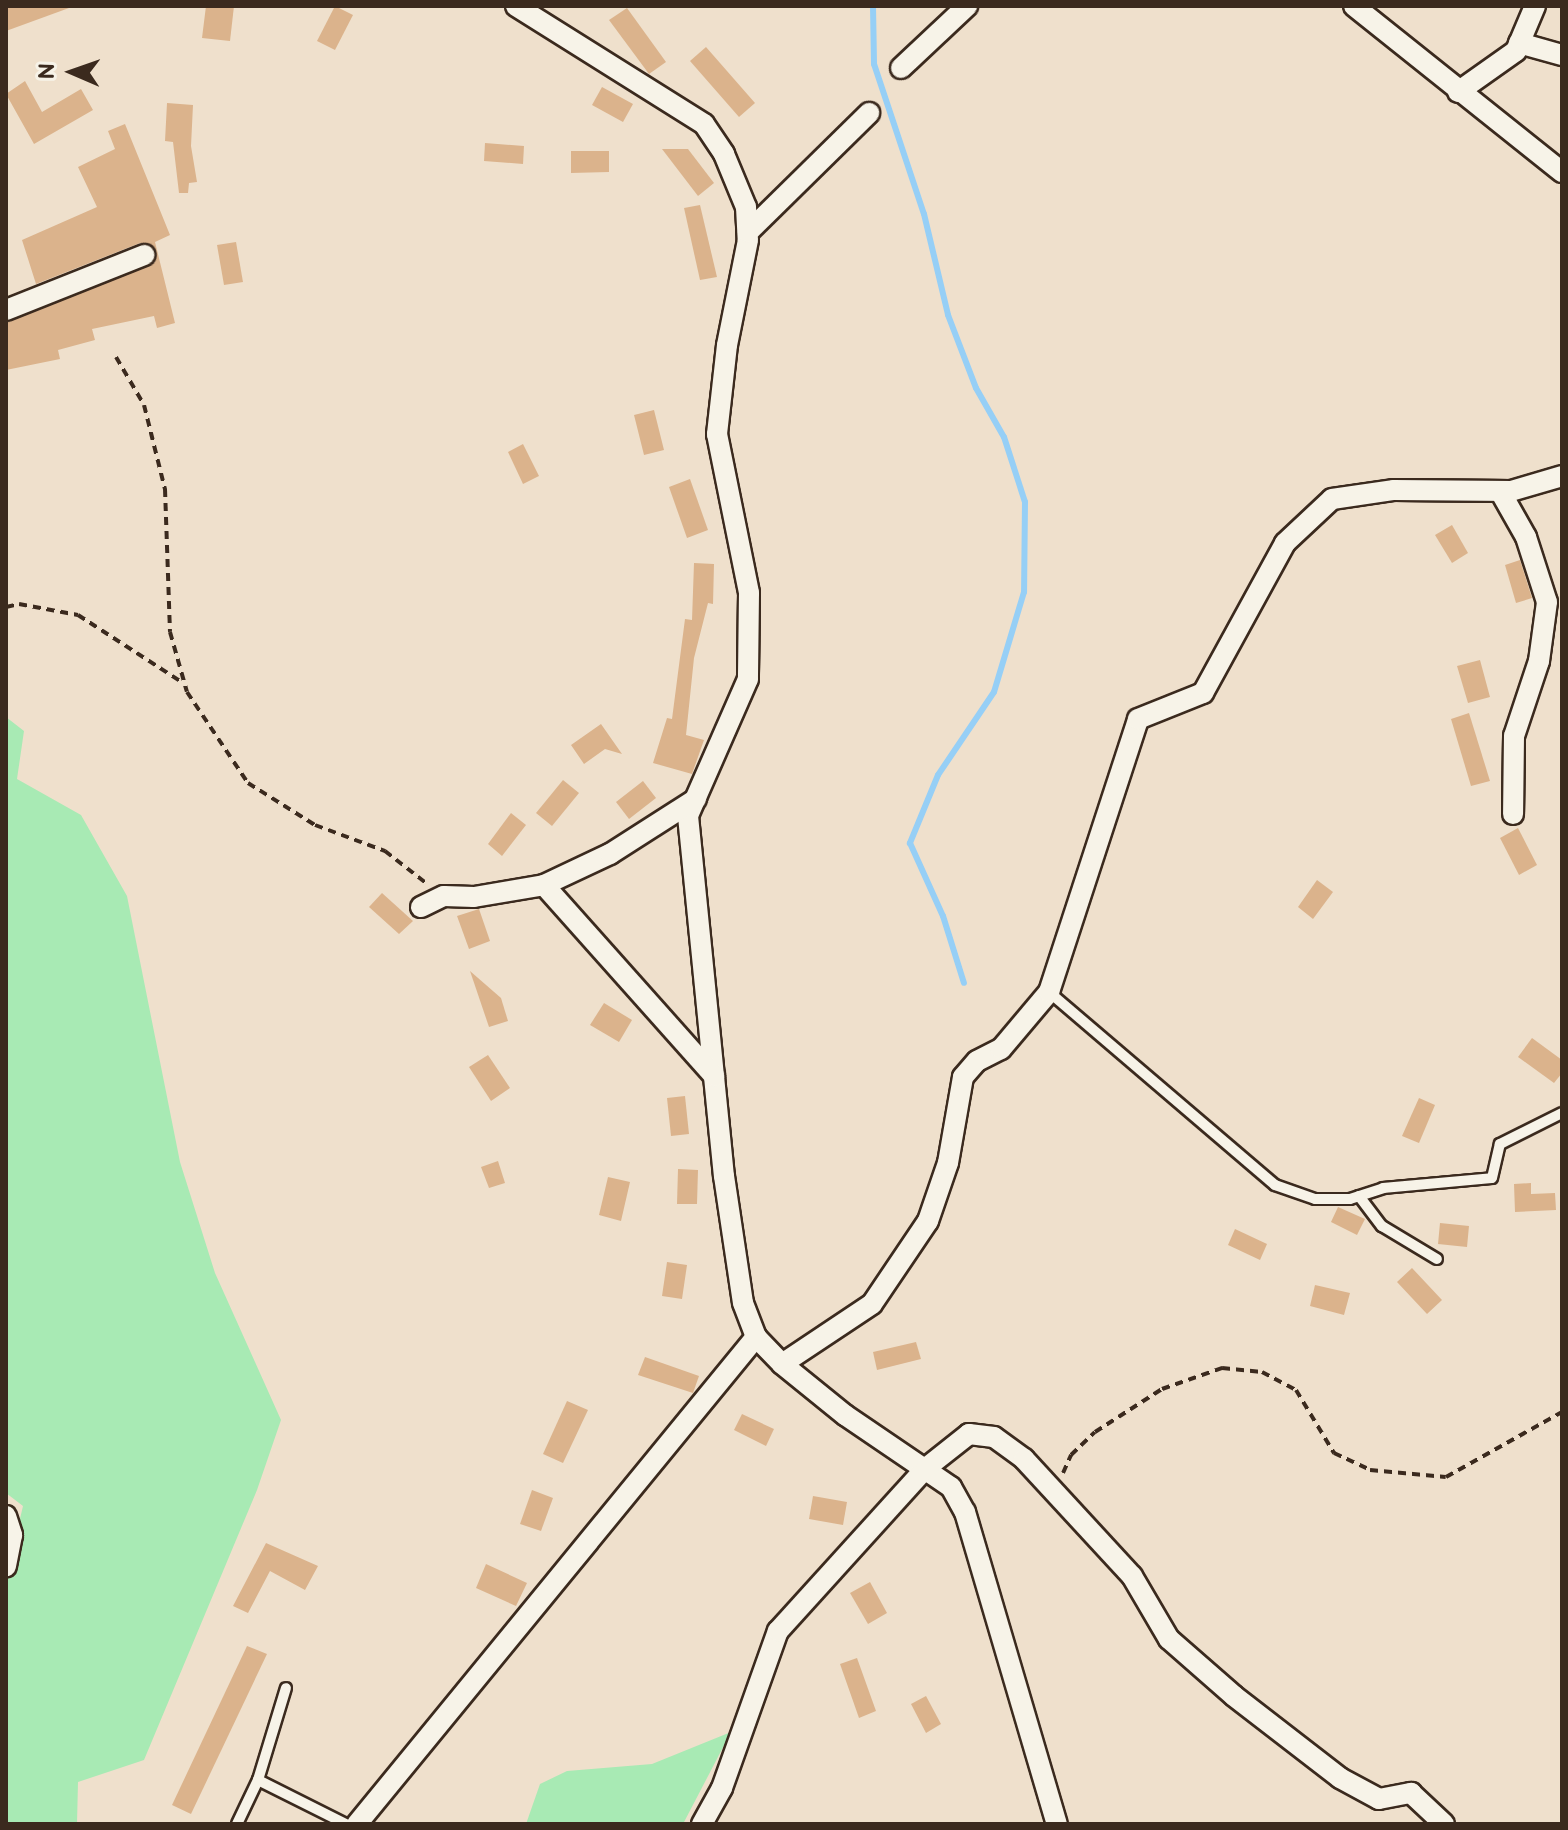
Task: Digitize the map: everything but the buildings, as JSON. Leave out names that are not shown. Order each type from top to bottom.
[{"type":"street","points":[[516,6],[704,124],[724,154],[746,207],[748,232],[717,434],[749,593],[748,679],[688,816],[714,1076],[743,1303],[756,1337],[782,1364],[845,1415],[951,1487],[965,1512],[1057,1824]]},
{"type":"street","points":[[901,68],[967,6]]},
{"type":"street","points":[[1354,6],[1562,172]]},
{"type":"street","points":[[1458,92],[1519,43],[1535,6]]},
{"type":"street","points":[[1519,43],[1562,55]]},
{"type":"street","points":[[748,232],[869,113]]},
{"type":"street","points":[[6,310],[144,255]]},
{"type":"street","points":[[782,1364],[872,1304],[928,1221],[948,1163],[963,1077],[977,1061],[1001,1049],[1049,992],[1138,719],[1203,693],[1285,543],[1332,499],[1394,490],[1500,491],[1562,476]]},
{"type":"street","points":[[1500,491],[1526,537],[1547,602],[1539,661],[1514,736],[1513,814]]},
{"type":"street","points":[[421,907],[444,896],[474,897],[544,885],[610,854],[696,799]]},
{"type":"street","points":[[544,885],[714,1076]]},
{"type":"street","points":[[357,1824],[756,1337]]},
{"type":"street","points":[[702,1824],[722,1788],[778,1631],[926,1468],[969,1434],[994,1437],[1053,1491],[1132,1576],[1169,1639],[1234,1696],[1340,1778],[1379,1799],[1411,1793],[1444,1824]]},
{"type":"street","points":[[6,1516],[12,1535],[6,1566]]},
{"type":"lane","points":[[1049,992],[1275,1185],[1315,1199],[1359,1196],[1424,1182],[1492,1178],[1500,1144],[1562,1113]]},
{"type":"lane","points":[[1359,1196],[1382,1226],[1437,1259]]},
{"type":"lane","points":[[237,1824],[258,1780],[286,1688]]},
{"type":"lane","points":[[258,1780],[346,1824]]},
{"type":"path","points":[[116,357],[144,405],[165,489],[170,632],[185,684],[248,783],[315,825],[385,851],[444,896]]},
{"type":"path","points":[[6,607],[19,604],[78,615],[185,684]]},
{"type":"path","points":[[1053,1491],[1071,1455],[1095,1432],[1162,1389],[1222,1368],[1262,1372],[1296,1390],[1334,1453],[1370,1470],[1446,1477],[1562,1412]]},
{"type":"green space","points":[[6,717],[24,731],[17,779],[81,815],[127,896],[180,1162],[215,1273],[281,1420],[257,1490],[144,1760],[78,1782],[77,1824],[6,1824],[6,1578],[23,1506],[6,1493]]},
{"type":"green space","points":[[731,1732],[683,1824],[526,1824],[540,1784],[567,1771],[652,1764]]},
{"type":"waterway","points":[[873,6],[874,64],[924,214],[948,315],[976,388],[1004,437],[1025,502],[1024,592],[994,692],[938,775],[910,843],[943,916],[964,983]]}]
